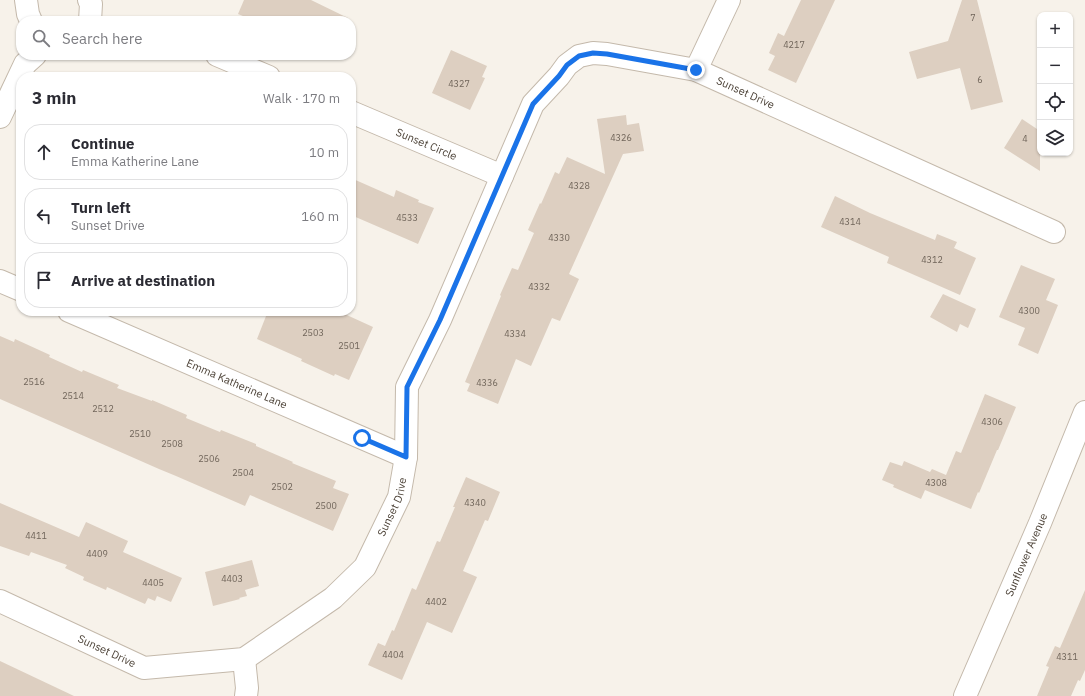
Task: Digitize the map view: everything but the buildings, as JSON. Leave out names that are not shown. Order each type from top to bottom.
[{"type":"street","points":[[26,0],[29,16]]},
{"type":"street","points":[[89,0],[91,4],[90,16]]},
{"type":"street","points":[[696,70],[729,0]]},
{"type":"street","name":"Sunset Drive","points":[[0,601],[144,668],[244,659],[332,598],[365,567],[399,497],[406,457],[407,387],[440,320],[533,104],[567,65],[579,56],[593,53],[607,54],[696,70],[1054,232]]},
{"type":"street","points":[[21,72],[25,64],[29,60]]},
{"type":"street","points":[[229,60],[257,72]]},
{"type":"street","points":[[0,117],[16,83]]},
{"type":"street","name":"Sunset Circle","points":[[356,114],[502,176]]},
{"type":"street","points":[[0,281],[16,288]]},
{"type":"street","name":"Emma Katherine Lane","points":[[81,316],[406,457]]},
{"type":"street","name":"Sunflower Avenue","points":[[965,696],[1040,523],[1085,412]]},
{"type":"street","points":[[244,659],[247,688],[246,696]]},
{"type":"route","points":[[362,438],[406,457],[407,387],[440,320],[533,104],[567,65],[579,56],[593,53],[607,54],[696,70]]}]
